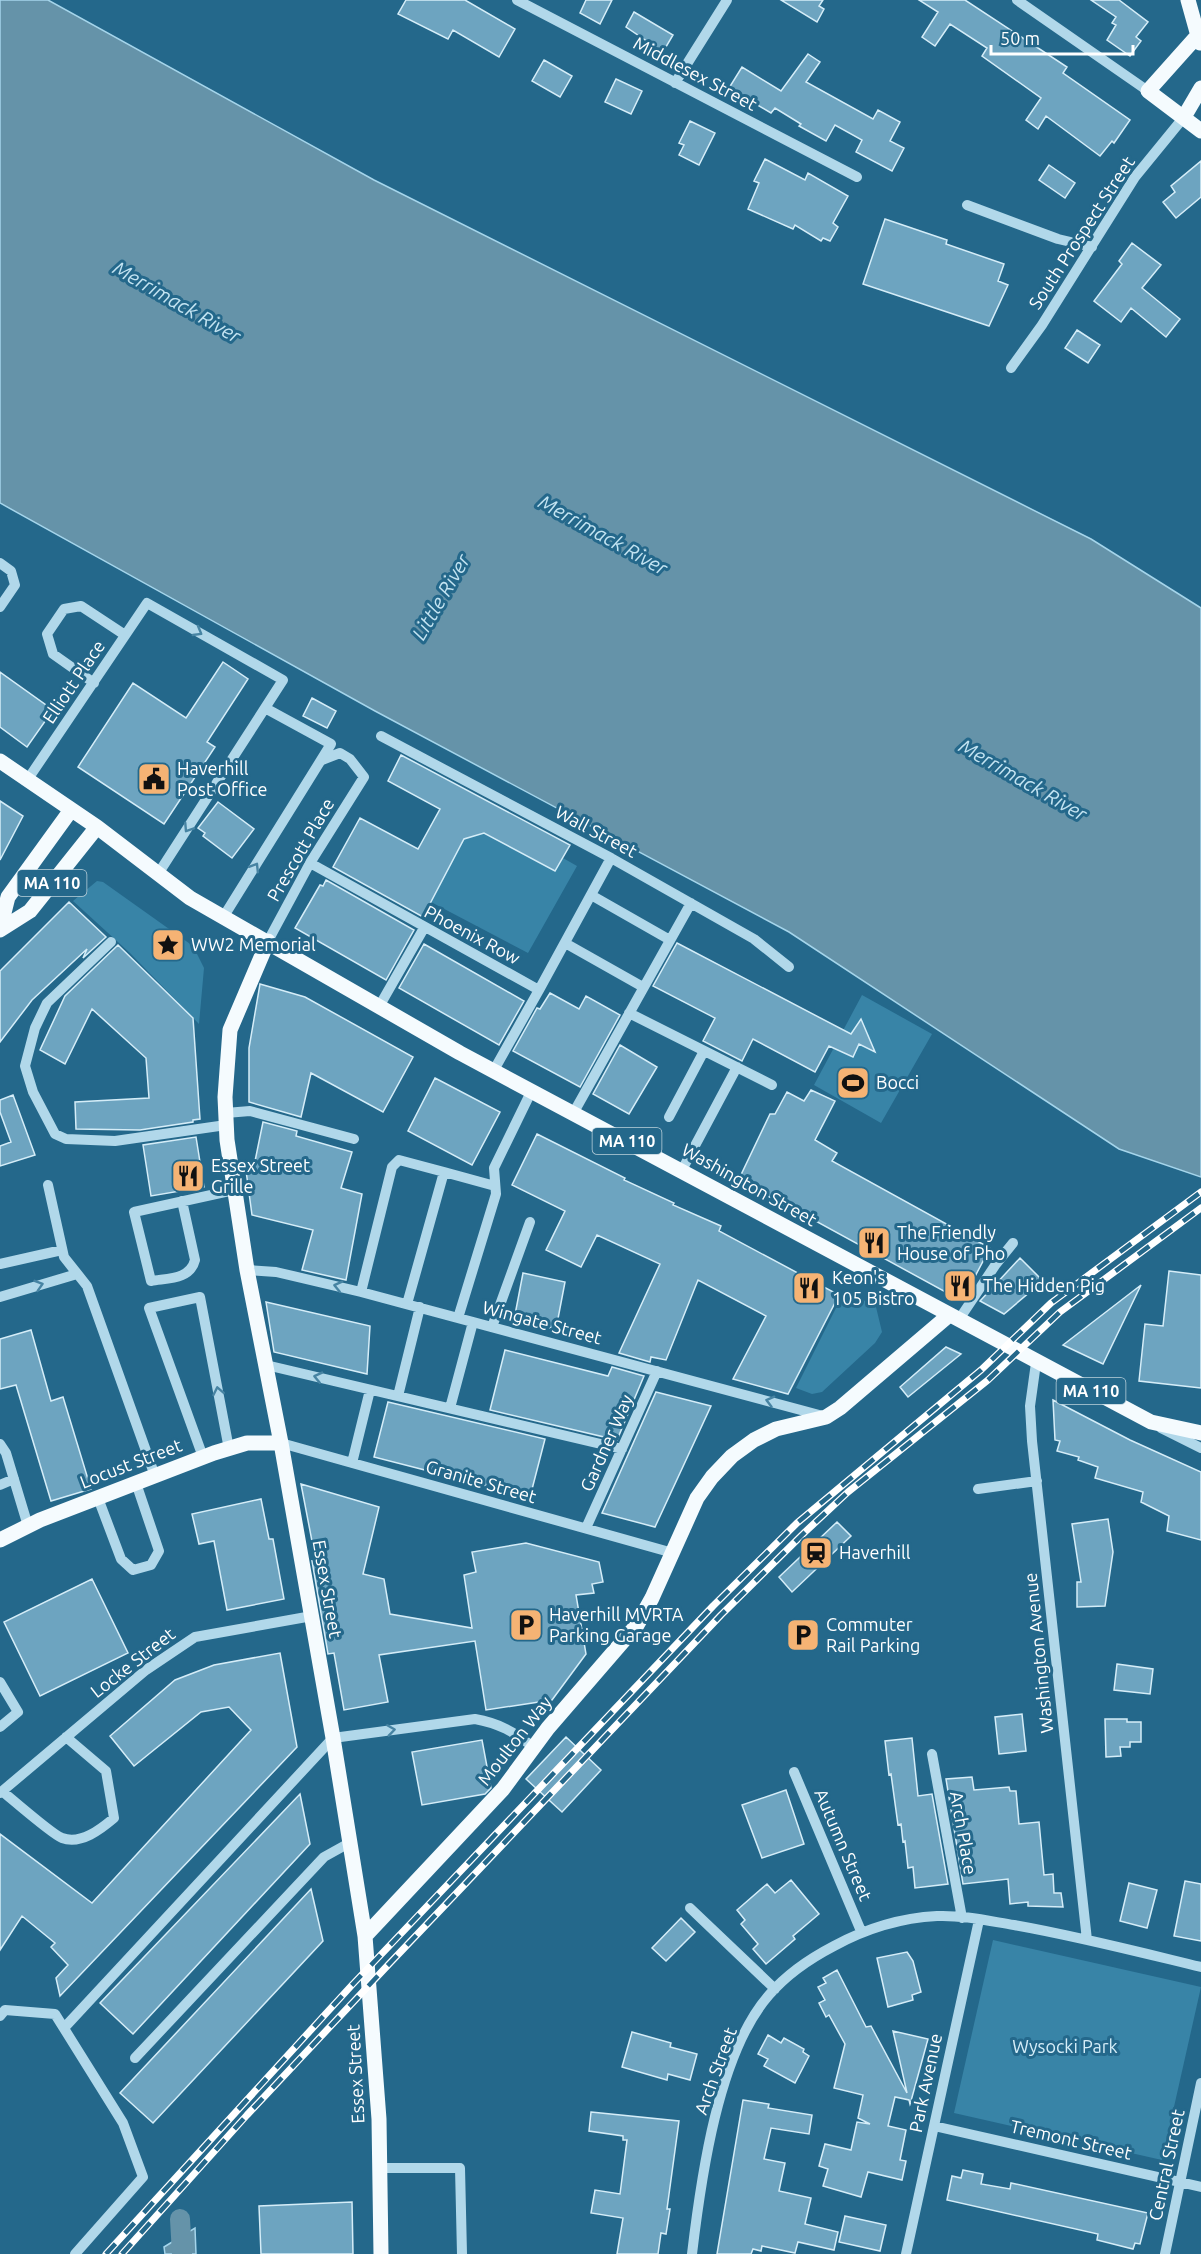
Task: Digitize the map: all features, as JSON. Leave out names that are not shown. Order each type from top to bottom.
[{"type":"main road","points":[[1188,0],[1200,38],[1148,91],[1201,131]]},
{"type":"main road","points":[[1184,117],[1201,88]]},
{"type":"main road","points":[[0,760],[70,810]]},
{"type":"main road","name":"MA 110","points":[[0,929],[8,897],[70,810],[97,827],[190,898],[268,940]]},
{"type":"main road","name":"MA 110","points":[[0,929],[30,911],[97,827]]},
{"type":"main road","name":"Washington Street","points":[[268,940],[494,1070],[1036,1363],[1151,1422],[1201,1433]]},
{"type":"main road","name":"Essex Street","points":[[268,940],[230,1030],[226,1119],[234,1190],[247,1270],[312,1616],[365,1936],[379,2119],[381,2254]]},
{"type":"main road","points":[[826,1417],[953,1319]]},
{"type":"main road","name":"Moulton Way","points":[[365,1936],[496,1797],[533,1747],[637,1625],[697,1498],[732,1456],[754,1440],[776,1429],[826,1417]]},
{"type":"main road","name":"Locust Street","points":[[0,1540],[28,1526],[203,1457],[247,1443],[281,1443]]},
{"type":"street","name":"Middlesex Street","points":[[517,0],[858,177]]},
{"type":"street","points":[[675,83],[727,0]]},
{"type":"street","points":[[1017,0],[1148,91]]},
{"type":"street","name":"South Prospect Street","points":[[1011,368],[1042,325],[1135,177],[1184,117]]},
{"type":"street","points":[[967,205],[1058,239],[1092,247]]},
{"type":"street","points":[[0,563],[11,571],[15,585],[0,607]]},
{"type":"street","name":"Elliott Place","points":[[28,779],[147,603],[283,681],[265,708]]},
{"type":"street","points":[[94,683],[53,654],[47,634],[64,609],[81,606],[125,635]]},
{"type":"street","points":[[158,874],[265,708],[331,744],[224,916]]},
{"type":"street","name":"Wall Street","points":[[381,736],[611,858],[754,939],[789,968]]},
{"type":"street","name":"Prescott Place","points":[[268,940],[310,863],[364,777],[351,759],[340,753],[321,760]]},
{"type":"street","points":[[494,1070],[611,858]]},
{"type":"street","name":"Phoenix Row","points":[[310,863],[539,990]]},
{"type":"street","points":[[591,895],[670,940]]},
{"type":"street","points":[[574,1112],[690,903]]},
{"type":"street","points":[[380,1005],[424,928]]},
{"type":"street","points":[[111,942],[47,1003],[35,1028],[25,1066],[33,1092],[56,1134],[66,1139],[115,1141],[226,1119],[250,1111],[354,1139]]},
{"type":"street","points":[[565,943],[643,987]]},
{"type":"street","points":[[629,1013],[772,1085]]},
{"type":"street","points":[[669,1117],[704,1051]]},
{"type":"street","points":[[682,1170],[737,1067]]},
{"type":"street","points":[[458,1318],[496,1194],[494,1168],[532,1090]]},
{"type":"street","points":[[361,1292],[392,1167],[399,1160],[495,1186]]},
{"type":"street","points":[[407,1304],[444,1172]]},
{"type":"street","points":[[48,1185],[64,1257],[87,1287],[155,1476]]},
{"type":"street","points":[[182,1201],[195,1260],[193,1268],[186,1275],[150,1281],[134,1212],[182,1201],[234,1190]]},
{"type":"street","points":[[492,1327],[530,1222]]},
{"type":"street","points":[[953,1319],[1013,1243]]},
{"type":"street","points":[[0,1264],[62,1250]]},
{"type":"street","name":"Wingate Street","points":[[247,1270],[276,1272],[361,1292],[826,1417]]},
{"type":"street","points":[[0,1297],[77,1274]]},
{"type":"street","points":[[203,1457],[149,1308],[200,1297],[229,1449]]},
{"type":"street","points":[[398,1396],[420,1307]]},
{"type":"street","points":[[450,1408],[473,1322]]},
{"type":"street","name":"Washington Avenue","points":[[1036,1363],[1030,1406],[1087,1940]]},
{"type":"street","points":[[266,1365],[622,1449]]},
{"type":"street","name":"Gardner Way","points":[[586,1528],[657,1371]]},
{"type":"street","points":[[352,1463],[370,1390]]},
{"type":"street","name":"Washington Street","points":[[1151,1422],[1201,1448]]},
{"type":"street","name":"Granite Street","points":[[281,1443],[673,1553]]},
{"type":"street","points":[[0,1444],[14,1479],[28,1526]]},
{"type":"street","points":[[0,1485],[14,1479]]},
{"type":"street","points":[[978,1490],[1037,1481]]},
{"type":"street","points":[[98,1498],[121,1559],[133,1570],[151,1565],[159,1551],[136,1483]]},
{"type":"street","name":"Locke Street","points":[[1,1792],[146,1670],[195,1636],[312,1616]]},
{"type":"street","points":[[0,1682],[18,1712],[0,1727]]},
{"type":"street","points":[[64,2028],[333,1738],[475,1719],[493,1722],[516,1733],[533,1747]]},
{"type":"street","points":[[1,1792],[63,1838],[81,1838],[100,1830],[114,1818],[106,1771],[66,1737]]},
{"type":"street","name":"Arch Place","points":[[932,1754],[962,1918]]},
{"type":"street","name":"Autumn Street","points":[[794,1772],[861,1931]]},
{"type":"street","points":[[135,2058],[324,1857],[351,1842]]},
{"type":"street","points":[[690,1908],[775,1989]]},
{"type":"street","name":"Arch Street","points":[[692,2254],[719,2102],[743,2037],[768,1996],[805,1961],[861,1931],[893,1921],[939,1916],[979,1920],[1087,1940],[1201,1966]]},
{"type":"street","name":"Park Avenue","points":[[906,2254],[979,1920]]},
{"type":"street","points":[[0,2016],[5,2010],[55,2014],[123,2123],[143,2177],[75,2254]]},
{"type":"street","name":"Central Street","points":[[1165,2254],[1201,2083]]},
{"type":"street","name":"Tremont Street","points":[[934,2126],[1201,2187]]},
{"type":"street","points":[[379,2168],[460,2168],[462,2254]]},
{"type":"green space","points":[[484,833],[555,870],[563,858],[577,866],[528,953],[431,902],[464,839]]},
{"type":"green space","points":[[97,881],[103,882],[193,946],[204,968],[199,1024],[130,953],[73,901]]},
{"type":"green space","points":[[862,995],[932,1034],[881,1123],[814,1085]]},
{"type":"green space","points":[[845,1290],[876,1307],[882,1332],[875,1343],[822,1392],[812,1394],[796,1388]]},
{"type":"green space","name":"Wysocki Park","points":[[993,1940],[1201,1987],[1162,2160],[954,2113]]},
{"type":"water","name":"Merrimack River","points":[[0,0],[48,0],[374,180],[1091,539],[1201,608],[1201,1177],[1119,1149],[789,932],[375,711],[0,503]]},
{"type":"water","points":[[195,2228],[196,2254],[165,2254],[164,2247]]},
{"type":"building","points":[[406,0],[465,0],[515,29],[499,57],[453,30],[448,39],[398,14]]},
{"type":"building","points":[[586,0],[612,0],[600,24],[580,13]]},
{"type":"building","points":[[781,0],[823,0],[819,6],[824,9],[817,22]]},
{"type":"building","points":[[919,0],[965,0],[1067,67],[1063,73],[1130,120],[1114,143],[1112,141],[1100,156],[1046,116],[1038,129],[1026,120],[1041,98],[982,56],[987,48],[950,24],[935,46],[922,37],[938,12]]},
{"type":"building","points":[[1091,0],[1119,0],[1148,22],[1136,37],[1141,41],[1130,56],[1107,40],[1116,25],[1112,23],[1116,17]]},
{"type":"building","points":[[634,12],[673,35],[663,52],[626,27]]},
{"type":"building","points":[[808,54],[820,62],[806,82],[873,119],[878,110],[900,122],[890,141],[904,148],[892,171],[856,152],[862,140],[835,125],[826,141],[799,126],[801,124],[775,108],[771,113],[729,88],[742,67],[781,91]]},
{"type":"building","points":[[544,60],[572,76],[560,97],[532,81]]},
{"type":"building","points":[[616,79],[642,91],[631,114],[605,102]]},
{"type":"building","points":[[690,121],[715,133],[699,165],[679,155],[684,145],[679,143]]},
{"type":"building","points":[[765,159],[805,180],[808,173],[848,196],[833,223],[838,227],[830,241],[823,238],[821,241],[795,225],[793,229],[748,209],[759,183],[754,181]]},
{"type":"building","points":[[1201,161],[1201,197],[1176,218],[1163,202],[1175,192],[1171,186]]},
{"type":"building","points":[[1049,165],[1075,183],[1065,198],[1039,180]]},
{"type":"building","points":[[885,219],[947,240],[946,244],[1004,264],[998,281],[1008,285],[989,326],[863,284]]},
{"type":"building","points":[[1132,243],[1161,265],[1142,288],[1180,319],[1166,337],[1131,308],[1121,322],[1094,301],[1122,264],[1119,261]]},
{"type":"building","points":[[1077,330],[1100,345],[1088,363],[1065,348]]},
{"type":"building","points":[[223,662],[248,679],[207,742],[215,747],[164,824],[78,767],[133,683],[186,718]]},
{"type":"building","points":[[0,672],[53,710],[27,747],[0,727]]},
{"type":"building","points":[[312,698],[336,711],[327,728],[303,716]]},
{"type":"building","points":[[401,755],[570,845],[555,871],[484,833],[464,839],[423,917],[333,867],[360,818],[418,849],[440,809],[388,781]]},
{"type":"building","points":[[0,801],[23,816],[0,860]]},
{"type":"building","points":[[218,802],[254,829],[232,858],[203,836],[205,833],[198,828]]},
{"type":"building","points":[[326,880],[414,930],[386,980],[295,928],[320,885],[323,886]]},
{"type":"building","points":[[69,902],[106,937],[83,958],[87,949],[32,1000],[0,1042],[0,971]]},
{"type":"building","points":[[677,943],[851,1034],[861,1019],[875,1052],[859,1044],[853,1057],[829,1046],[815,1072],[753,1039],[742,1061],[703,1041],[715,1018],[653,986]]},
{"type":"building","points":[[424,944],[524,1001],[499,1045],[399,988]]},
{"type":"building","points":[[118,945],[193,1018],[200,1119],[140,1130],[76,1129],[75,1102],[149,1098],[146,1058],[92,1009],[65,1064],[40,1050],[65,996]]},
{"type":"building","points":[[260,984],[305,997],[413,1057],[383,1112],[311,1073],[301,1117],[249,1102],[249,1048]]},
{"type":"building","points":[[550,993],[579,1009],[586,996],[620,1015],[580,1087],[513,1051],[537,1008],[540,1009]]},
{"type":"building","points":[[620,1045],[657,1067],[629,1114],[593,1094]]},
{"type":"building","points":[[435,1078],[500,1112],[472,1165],[408,1131]]},
{"type":"building","points":[[811,1090],[835,1101],[815,1140],[837,1153],[832,1161],[990,1248],[962,1301],[803,1214],[802,1216],[739,1179],[770,1114],[775,1114],[787,1092],[804,1101]]},
{"type":"building","points":[[13,1095],[35,1155],[0,1166],[0,1146],[11,1142],[0,1112],[0,1100]]},
{"type":"building","points":[[263,1122],[297,1131],[296,1136],[352,1152],[341,1188],[362,1194],[346,1280],[302,1270],[313,1230],[252,1215],[245,1163],[254,1166]]},
{"type":"building","points":[[537,1134],[625,1178],[624,1180],[674,1203],[673,1205],[721,1226],[719,1231],[839,1295],[788,1394],[733,1379],[766,1316],[698,1280],[666,1360],[651,1357],[650,1362],[619,1353],[660,1264],[597,1235],[581,1267],[546,1250],[565,1211],[512,1185]]},
{"type":"building","points":[[196,1137],[204,1187],[151,1196],[143,1145]]},
{"type":"building","points":[[1020,1258],[1043,1281],[1004,1314],[980,1301]]},
{"type":"building","points":[[1169,1271],[1201,1275],[1201,1388],[1139,1381],[1145,1324],[1163,1326]]},
{"type":"building","points":[[523,1273],[565,1282],[556,1329],[514,1320]]},
{"type":"building","points":[[1141,1285],[1103,1364],[1063,1345]]},
{"type":"building","points":[[266,1302],[370,1326],[367,1374],[274,1352]]},
{"type":"building","points":[[31,1330],[51,1401],[63,1397],[91,1489],[51,1501],[16,1385],[0,1389],[0,1339]]},
{"type":"building","points":[[946,1347],[961,1354],[908,1397],[900,1387]]},
{"type":"building","points":[[505,1350],[608,1376],[612,1367],[644,1376],[617,1440],[490,1410]]},
{"type":"building","points":[[656,1392],[711,1406],[655,1527],[602,1513]]},
{"type":"building","points":[[1053,1400],[1130,1440],[1201,1472],[1201,1540],[1167,1531],[1169,1516],[1141,1502],[1143,1492],[1095,1478],[1098,1467],[1078,1460],[1079,1457],[1057,1451],[1060,1441],[1055,1440]]},
{"type":"building","points":[[388,1402],[545,1439],[530,1497],[374,1457]]},
{"type":"building","points":[[301,1484],[379,1507],[363,1574],[384,1579],[390,1614],[472,1628],[464,1575],[476,1572],[472,1552],[526,1543],[599,1562],[603,1582],[592,1584],[594,1593],[576,1595],[586,1654],[552,1700],[486,1710],[475,1641],[379,1655],[388,1702],[344,1710],[334,1653],[328,1654],[312,1561],[316,1562]]},
{"type":"building","points":[[261,1499],[269,1539],[273,1539],[284,1599],[227,1610],[214,1541],[199,1544],[192,1514]]},
{"type":"building","points":[[1108,1519],[1113,1552],[1105,1606],[1077,1607],[1077,1582],[1081,1582],[1072,1524]]},
{"type":"building","points":[[837,1522],[851,1536],[792,1592],[779,1577]]},
{"type":"building","points":[[92,1579],[128,1653],[40,1696],[4,1622]]},
{"type":"building","points":[[280,1653],[297,1747],[60,1996],[56,1978],[68,1965],[51,1947],[55,1943],[22,1916],[0,1950],[0,1834],[92,1903],[251,1730],[229,1707],[201,1712],[134,1766],[110,1736],[175,1680],[214,1665]]},
{"type":"building","points":[[1117,1664],[1153,1669],[1150,1694],[1114,1690]]},
{"type":"building","points":[[1022,1714],[1026,1751],[999,1754],[995,1717]]},
{"type":"building","points":[[1105,1719],[1127,1719],[1127,1722],[1141,1722],[1141,1742],[1130,1742],[1130,1747],[1120,1747],[1121,1756],[1106,1757]]},
{"type":"building","points":[[566,1737],[601,1770],[562,1812],[526,1779]]},
{"type":"building","points":[[912,1738],[918,1796],[932,1794],[948,1884],[915,1888],[913,1867],[908,1868],[905,1841],[903,1842],[901,1824],[898,1825],[885,1741]]},
{"type":"building","points":[[482,1740],[491,1788],[485,1794],[422,1805],[412,1752]]},
{"type":"building","points":[[972,1777],[974,1790],[1009,1787],[1010,1791],[1016,1791],[1019,1824],[1039,1822],[1044,1875],[1053,1874],[1054,1893],[1061,1893],[1063,1907],[1028,1906],[1028,1902],[1010,1904],[1008,1879],[963,1884],[946,1779]]},
{"type":"building","points":[[786,1790],[804,1844],[762,1858],[742,1805]]},
{"type":"building","points":[[300,1794],[310,1844],[133,2034],[100,2003]]},
{"type":"building","points":[[791,1880],[819,1914],[793,1936],[795,1939],[766,1964],[753,1949],[758,1944],[741,1924],[745,1920],[737,1910],[767,1884],[775,1893]]},
{"type":"building","points":[[1185,1881],[1201,1884],[1201,1941],[1174,1936]]},
{"type":"building","points":[[1129,1883],[1157,1890],[1147,1928],[1120,1921]]},
{"type":"building","points":[[311,1889],[323,1941],[153,2123],[120,2093]]},
{"type":"building","points":[[681,1918],[695,1932],[666,1961],[652,1948]]},
{"type":"building","points":[[907,1952],[913,1961],[921,1992],[912,1995],[913,2000],[888,2007],[877,1958]]},
{"type":"building","points":[[837,1970],[866,2027],[871,2026],[907,2093],[893,2031],[928,2039],[910,2104],[909,2100],[895,2097],[888,2126],[906,2130],[900,2160],[906,2161],[902,2180],[868,2172],[861,2197],[823,2186],[828,2169],[819,2166],[825,2144],[851,2150],[857,2122],[870,2124],[858,2118],[863,2095],[834,2088],[845,2044],[829,2015],[826,2017],[819,2003],[825,2000],[818,1987],[826,1983],[823,1978]]},
{"type":"building","points":[[632,2032],[671,2043],[670,2047],[697,2054],[690,2080],[668,2074],[667,2080],[622,2067]]},
{"type":"building","points":[[768,2035],[781,2043],[784,2038],[804,2049],[803,2052],[809,2056],[795,2083],[764,2066],[768,2059],[758,2054]]},
{"type":"building","points":[[743,2100],[769,2104],[768,2108],[812,2115],[809,2134],[771,2128],[764,2159],[785,2163],[779,2191],[811,2198],[805,2224],[838,2232],[834,2250],[798,2242],[795,2253],[762,2246],[761,2251],[753,2249],[751,2254],[717,2254]]},
{"type":"building","points":[[591,2112],[679,2121],[667,2209],[670,2209],[666,2234],[661,2233],[658,2254],[617,2254],[623,2218],[591,2213],[595,2190],[620,2194],[627,2140],[623,2140],[623,2136],[589,2131]]},
{"type":"building","points":[[963,2170],[983,2174],[981,2184],[1010,2189],[1011,2183],[1148,2213],[1140,2244],[1135,2243],[1133,2249],[1097,2240],[1098,2234],[947,2200],[952,2176],[961,2178]]},
{"type":"building","points":[[352,2202],[353,2254],[261,2254],[259,2206]]},
{"type":"building","points":[[845,2216],[886,2225],[880,2251],[839,2242]]},
{"type":"waterway","name":"Little River","points":[[180,2219],[182,2254]]},
{"type":"railway","points":[[106,2254],[352,1985],[713,1606],[797,1523],[981,1370],[1051,1303],[1201,1192]]},
{"type":"railway","points":[[122,2254],[247,2115],[389,1964],[721,1615],[805,1532],[848,1492],[988,1380],[1060,1312],[1201,1208]]},
{"type":"place","name":"Haverhill Post Office","points":[[154,779]]},
{"type":"place","name":"WW2 Memorial","points":[[168,945]]},
{"type":"place","name":"Bocci","points":[[853,1083]]},
{"type":"place","name":"Essex Street Grille","points":[[188,1176]]},
{"type":"place","name":"The Friendly House of Pho","points":[[874,1243]]},
{"type":"place","name":"The Hidden Pig","points":[[960,1286]]},
{"type":"place","name":"Keon's 105 Bistro","points":[[809,1288]]},
{"type":"place","name":"Haverhill","points":[[816,1553]]},
{"type":"place","name":"Haverhill MVRTA Parking Garage","points":[[526,1625]]},
{"type":"place","name":"Commuter Rail Parking","points":[[803,1635]]}]
